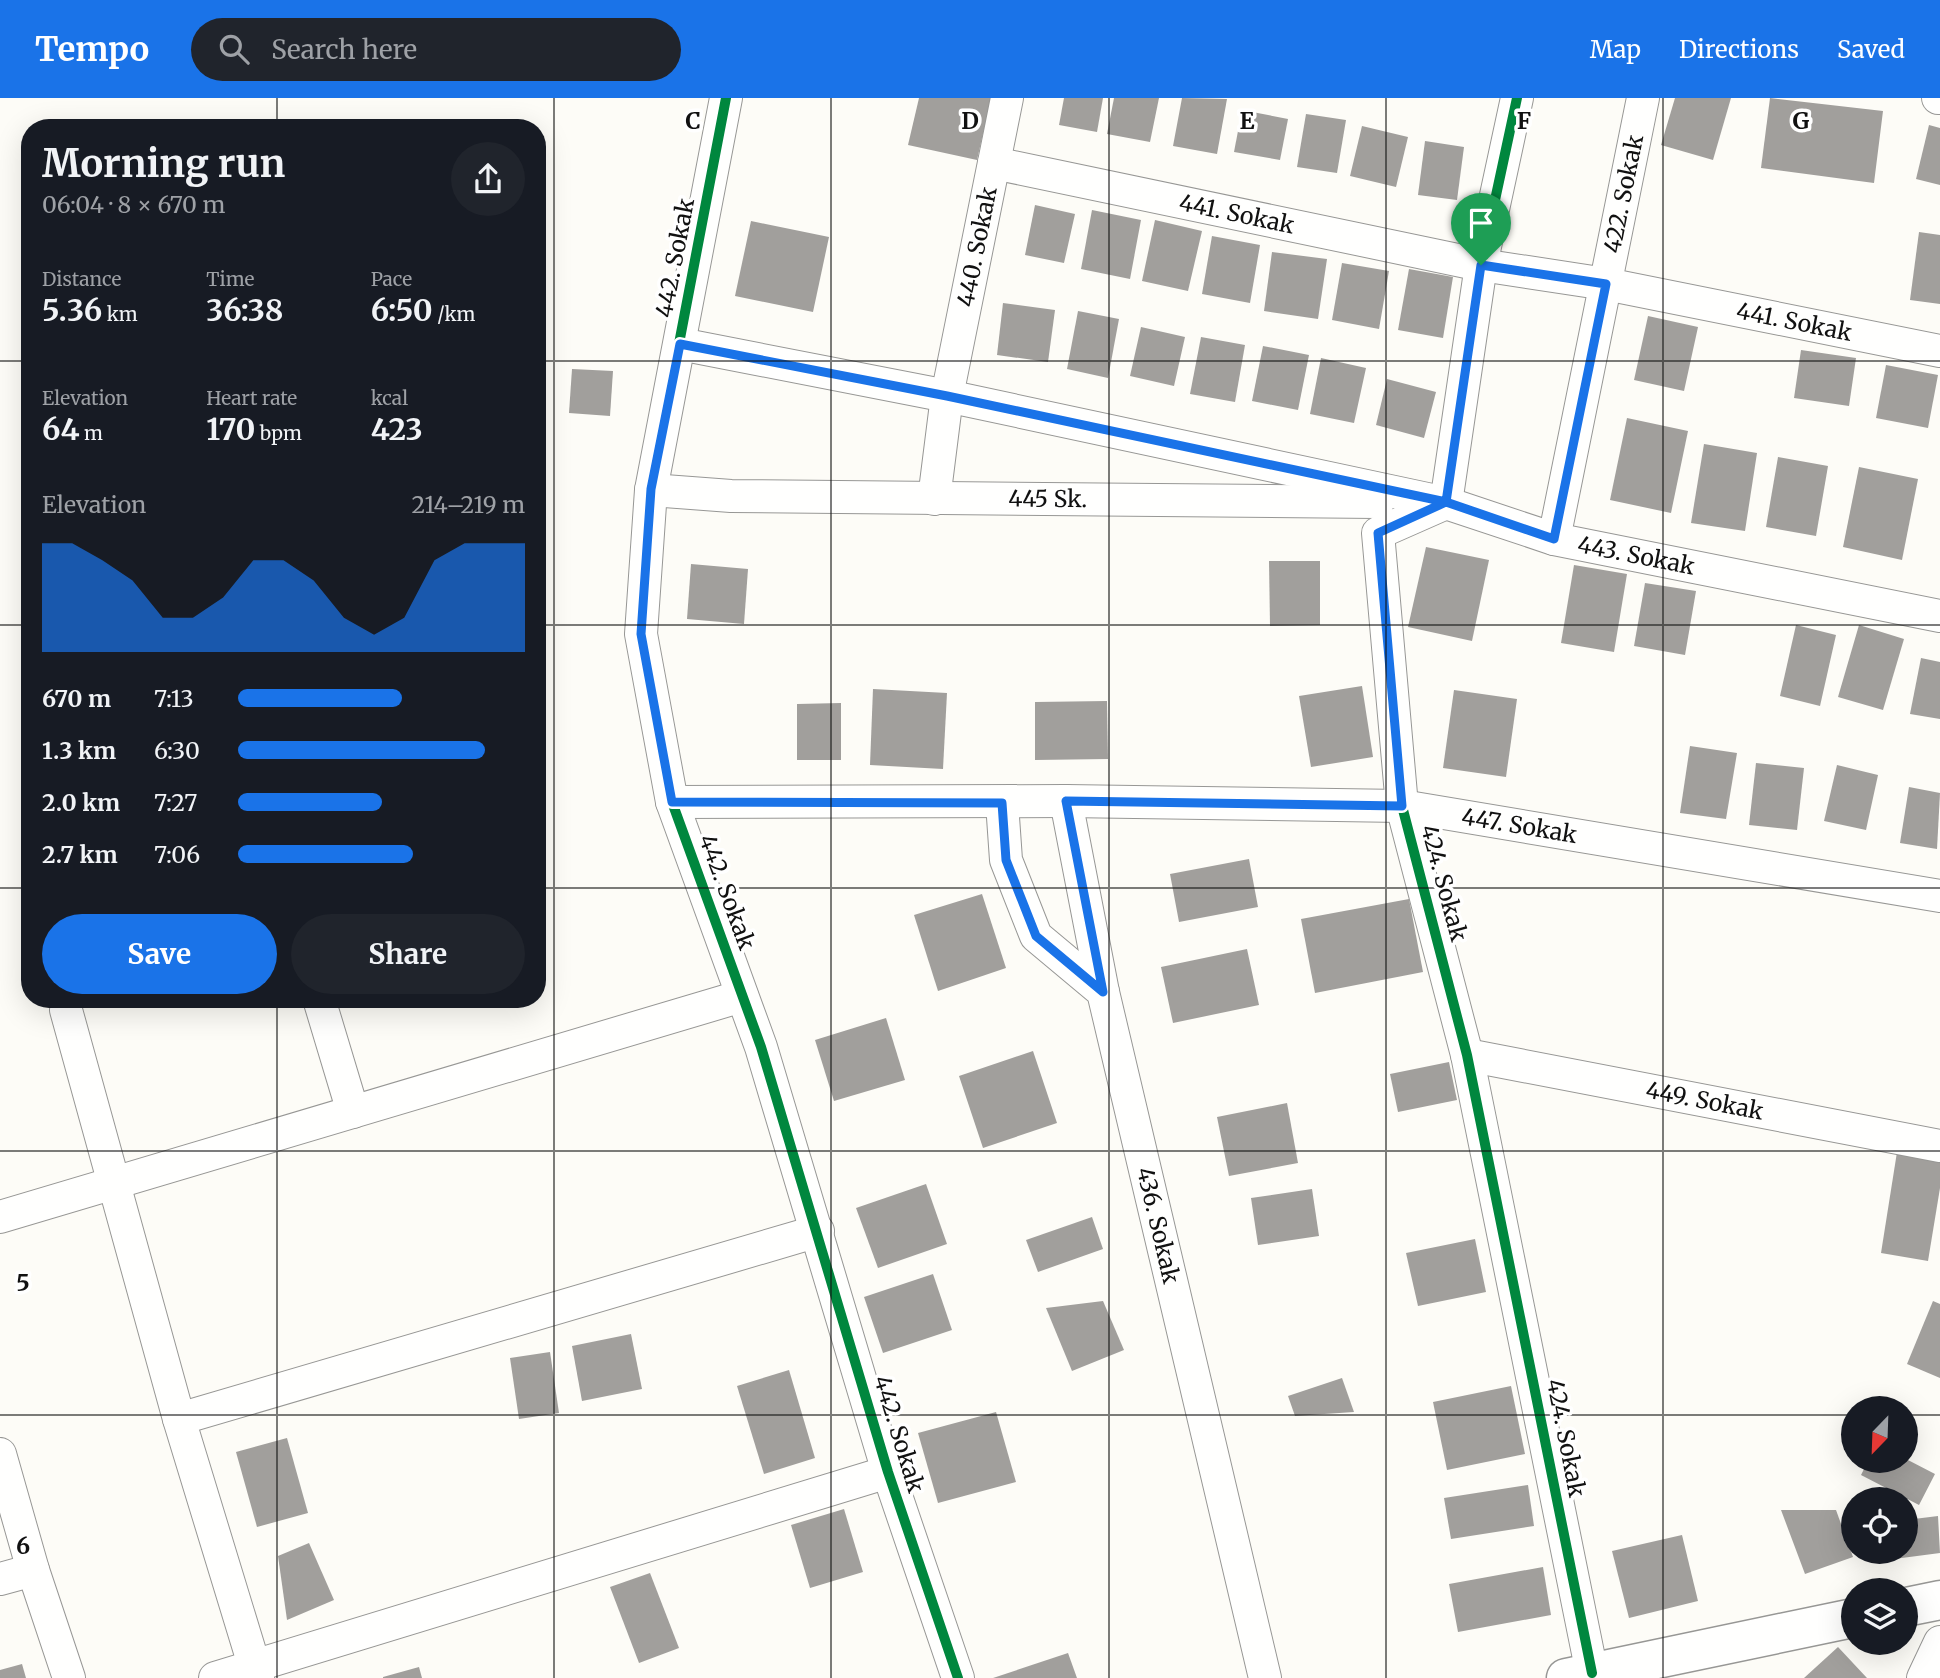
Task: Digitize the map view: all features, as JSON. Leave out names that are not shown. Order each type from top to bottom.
[{"type":"street","name":"442. Sokak","points":[[726,98],[651,489],[641,634],[672,802],[743,996],[818,1231],[888,1472],[958,1678]]},
{"type":"street","name":"440. Sokak","points":[[934,499],[947,396],[1007,98]]},
{"type":"street","points":[[1446,502],[1481,265],[1517,98]]},
{"type":"street","name":"422. Sokak","points":[[1554,539],[1643,98]]},
{"type":"street","name":"441. Sokak","points":[[994,163],[1481,265],[1606,284],[1940,351]]},
{"type":"street","name":"443. Sokak","points":[[680,344],[947,396],[1446,502],[1554,539],[1940,616]]},
{"type":"street","name":"445 Sk.","points":[[651,489],[731,496],[1446,502]]},
{"type":"street","name":"424. Sokak","points":[[1446,502],[1378,533],[1402,806],[1467,1055],[1579,1675]]},
{"type":"street","name":"447. Sokak","points":[[672,802],[1066,801],[1402,806],[1940,896]]},
{"type":"street","name":"436. Sokak","points":[[1066,801],[1103,992],[1265,1678]]},
{"type":"street","points":[[1002,803],[1006,860],[1036,936],[1103,992]]},
{"type":"street","points":[[0,1217],[743,996]]},
{"type":"street","points":[[322,1008],[353,1112]]},
{"type":"street","points":[[66,1010],[179,1419],[256,1672]]},
{"type":"street","name":"449. Sokak","points":[[1467,1055],[1940,1146]]},
{"type":"street","points":[[179,1419],[818,1231]]},
{"type":"street","points":[[0,1454],[33,1570],[69,1678]]},
{"type":"street","points":[[215,1678],[256,1672],[888,1472]]},
{"type":"street","points":[[0,1579],[33,1570]]},
{"type":"street","points":[[1918,1605],[1940,1600]]},
{"type":"street","points":[[1579,1675],[1841,1620]]},
{"type":"street","points":[[1923,1678],[1940,1642]]},
{"type":"building","points":[[919,98],[991,98],[977,160],[908,145]]},
{"type":"building","points":[[1064,98],[1103,98],[1097,132],[1059,125]]},
{"type":"building","points":[[1114,98],[1159,98],[1150,142],[1107,134]]},
{"type":"building","points":[[1182,98],[1227,99],[1217,154],[1173,146]]},
{"type":"building","points":[[1675,98],[1731,98],[1713,160],[1661,145]]},
{"type":"building","points":[[1770,98],[1883,111],[1874,183],[1761,168]]},
{"type":"building","points":[[1242,110],[1288,119],[1280,160],[1234,152]]},
{"type":"building","points":[[1306,114],[1346,120],[1337,173],[1297,167]]},
{"type":"building","points":[[1929,125],[1940,128],[1940,185],[1916,179]]},
{"type":"building","points":[[1362,126],[1408,137],[1396,187],[1350,176]]},
{"type":"building","points":[[1425,141],[1464,147],[1457,200],[1418,195]]},
{"type":"building","points":[[1035,205],[1075,214],[1064,263],[1025,255]]},
{"type":"building","points":[[1092,210],[1141,220],[1130,279],[1081,269]]},
{"type":"building","points":[[1155,220],[1202,231],[1188,291],[1142,281]]},
{"type":"building","points":[[751,221],[829,237],[813,312],[735,296]]},
{"type":"building","points":[[1919,232],[1940,235],[1940,304],[1910,300]]},
{"type":"building","points":[[1212,236],[1260,245],[1250,303],[1202,294]]},
{"type":"building","points":[[1272,252],[1327,259],[1318,319],[1264,311]]},
{"type":"building","points":[[1342,263],[1389,271],[1379,329],[1332,320]]},
{"type":"building","points":[[1409,269],[1453,277],[1443,338],[1398,330]]},
{"type":"building","points":[[1003,303],[1055,310],[1048,362],[997,355]]},
{"type":"building","points":[[1078,311],[1119,319],[1108,378],[1067,369]]},
{"type":"building","points":[[1648,316],[1698,327],[1684,391],[1634,380]]},
{"type":"building","points":[[1141,327],[1185,337],[1174,386],[1130,376]]},
{"type":"building","points":[[1201,337],[1245,345],[1235,402],[1190,394]]},
{"type":"building","points":[[1263,346],[1309,355],[1298,410],[1252,401]]},
{"type":"building","points":[[1801,350],[1856,358],[1849,406],[1794,398]]},
{"type":"building","points":[[1321,358],[1366,368],[1354,423],[1310,414]]},
{"type":"building","points":[[1886,365],[1938,375],[1928,428],[1876,418]]},
{"type":"building","points":[[572,369],[613,371],[610,416],[569,413]]},
{"type":"building","points":[[1387,379],[1436,392],[1424,438],[1376,425]]},
{"type":"building","points":[[1627,418],[1688,431],[1671,513],[1610,500]]},
{"type":"building","points":[[1704,444],[1757,453],[1745,531],[1691,523]]},
{"type":"building","points":[[1778,457],[1828,466],[1816,536],[1766,527]]},
{"type":"building","points":[[1859,467],[1918,479],[1902,560],[1843,547]]},
{"type":"building","points":[[1426,547],[1489,560],[1472,641],[1408,627]]},
{"type":"building","points":[[1269,561],[1320,561],[1320,625],[1270,626]]},
{"type":"building","points":[[691,564],[748,569],[744,624],[687,619]]},
{"type":"building","points":[[1574,565],[1627,574],[1614,652],[1561,643]]},
{"type":"building","points":[[1645,583],[1696,591],[1685,655],[1634,646]]},
{"type":"building","points":[[1796,625],[1836,635],[1820,706],[1780,696]]},
{"type":"building","points":[[1859,625],[1904,639],[1883,710],[1838,697]]},
{"type":"building","points":[[1921,658],[1940,662],[1940,719],[1910,714]]},
{"type":"building","points":[[1362,686],[1373,757],[1311,767],[1299,696]]},
{"type":"building","points":[[873,689],[947,693],[943,769],[870,765]]},
{"type":"building","points":[[1454,690],[1517,699],[1506,777],[1443,768]]},
{"type":"building","points":[[1107,701],[1108,759],[1035,760],[1035,702]]},
{"type":"building","points":[[841,703],[841,760],[797,760],[797,704]]},
{"type":"building","points":[[1690,746],[1737,753],[1726,819],[1680,813]]},
{"type":"building","points":[[1756,763],[1804,768],[1797,830],[1749,825]]},
{"type":"building","points":[[1837,765],[1878,775],[1866,830],[1824,821]]},
{"type":"building","points":[[1909,787],[1940,793],[1937,849],[1900,843]]},
{"type":"building","points":[[1249,859],[1258,907],[1179,922],[1170,874]]},
{"type":"building","points":[[982,894],[1006,968],[938,991],[914,915]]},
{"type":"building","points":[[1409,899],[1423,972],[1315,993],[1301,919]]},
{"type":"building","points":[[1247,949],[1259,1005],[1173,1023],[1161,967]]},
{"type":"building","points":[[886,1018],[905,1080],[834,1101],[815,1040]]},
{"type":"building","points":[[1033,1051],[1057,1123],[983,1148],[959,1076]]},
{"type":"building","points":[[1449,1062],[1457,1100],[1398,1112],[1390,1074]]},
{"type":"building","points":[[1287,1103],[1298,1163],[1229,1176],[1217,1117]]},
{"type":"building","points":[[1897,1152],[1940,1159],[1940,1188],[1928,1261],[1881,1253]]},
{"type":"building","points":[[926,1184],[947,1244],[878,1268],[856,1208]]},
{"type":"building","points":[[1312,1189],[1319,1236],[1258,1245],[1251,1198]]},
{"type":"building","points":[[1092,1217],[1103,1249],[1038,1272],[1026,1240]]},
{"type":"building","points":[[1475,1239],[1486,1292],[1418,1306],[1406,1253]]},
{"type":"building","points":[[933,1274],[952,1330],[883,1353],[864,1297]]},
{"type":"building","points":[[1103,1301],[1124,1350],[1072,1371],[1046,1308]]},
{"type":"building","points":[[1933,1301],[1940,1304],[1940,1378],[1907,1364]]},
{"type":"building","points":[[631,1334],[642,1389],[582,1401],[572,1346]]},
{"type":"building","points":[[550,1352],[559,1413],[519,1419],[510,1358]]},
{"type":"building","points":[[789,1370],[815,1458],[764,1474],[737,1386]]},
{"type":"building","points":[[1342,1378],[1354,1412],[1295,1416],[1288,1396]]},
{"type":"building","points":[[1511,1386],[1525,1454],[1447,1470],[1433,1402]]},
{"type":"building","points":[[996,1412],[1016,1482],[938,1503],[918,1433]]},
{"type":"building","points":[[287,1438],[308,1513],[257,1527],[236,1452]]},
{"type":"building","points":[[1918,1465],[1935,1474],[1919,1505],[1918,1487],[1884,1487],[1861,1475],[1918,1474]]},
{"type":"building","points":[[1528,1485],[1534,1526],[1451,1539],[1444,1498]]},
{"type":"building","points":[[844,1509],[863,1572],[810,1588],[791,1525]]},
{"type":"building","points":[[1781,1510],[1836,1510],[1841,1524],[1841,1561],[1805,1574]]},
{"type":"building","points":[[1938,1516],[1940,1553],[1918,1556],[1918,1518]]},
{"type":"building","points":[[1682,1535],[1698,1601],[1629,1618],[1612,1551]]},
{"type":"building","points":[[309,1543],[334,1600],[287,1620],[278,1556]]},
{"type":"building","points":[[1543,1567],[1551,1615],[1458,1632],[1449,1584]]},
{"type":"building","points":[[650,1573],[679,1648],[639,1663],[610,1587]]},
{"type":"building","points":[[1838,1647],[1841,1655],[1845,1655],[1867,1678],[1804,1678]]},
{"type":"building","points":[[1068,1653],[1077,1678],[993,1678]]},
{"type":"building","points":[[22,1664],[26,1678],[0,1678],[0,1670]]},
{"type":"building","points":[[419,1667],[422,1678],[383,1678],[383,1677]]},
{"type":"cycle path","points":[[726,98],[651,490],[641,634],[672,802],[761,1047],[888,1472],[958,1678]]},
{"type":"cycle path","points":[[1517,98],[1481,265],[1446,503],[1378,533],[1402,806],[1467,1055],[1592,1673]]},
{"type":"route","points":[[1481,265],[1446,502],[947,396],[680,344],[651,489],[641,634],[672,802],[1002,803],[1006,860],[1036,936],[1103,992],[1066,801],[1402,806],[1378,533],[1446,502],[1554,539],[1606,284],[1481,265]]}]
